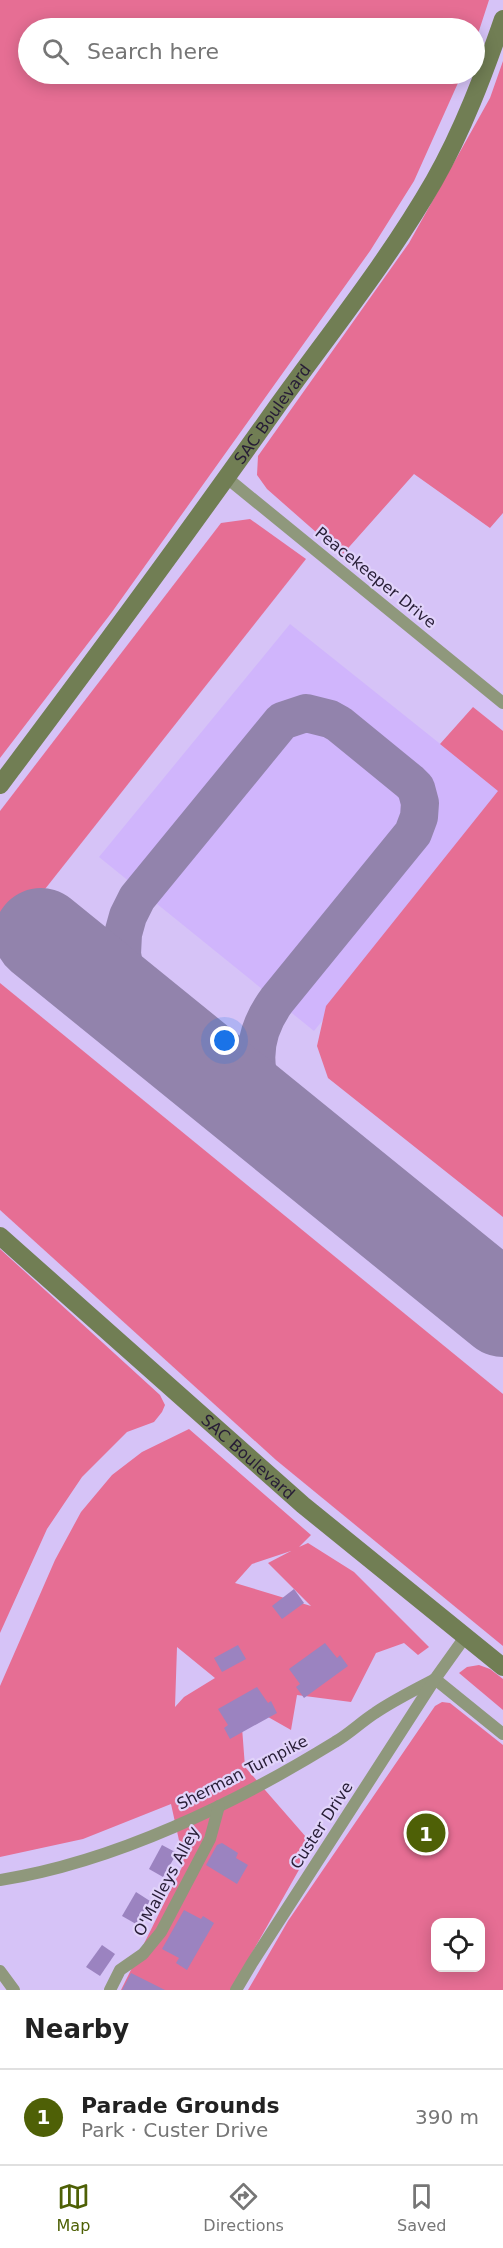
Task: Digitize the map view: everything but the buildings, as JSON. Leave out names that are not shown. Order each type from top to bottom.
[{"type":"street","name":"SAC Boulevard","points":[[485,67],[503,20]]},
{"type":"street","name":"SAC Boulevard","points":[[0,785],[227,478],[386,257],[435,179],[479,84]]},
{"type":"street","name":"Peacekeeper Drive","points":[[227,478],[503,703]]},
{"type":"street","name":"SAC Boulevard","points":[[0,1236],[303,1505],[503,1667]]},
{"type":"street","name":"Sherman Turnpike","points":[[0,1880],[90,1859],[219,1806],[337,1741],[377,1711],[435,1679],[465,1637]]},
{"type":"street","points":[[435,1679],[503,1734]]},
{"type":"street","name":"Custer Drive","points":[[236,1990],[435,1679]]},
{"type":"street","name":"O'Malleys Alley","points":[[110,1990],[120,1970],[143,1954],[161,1932],[210,1839],[219,1806]]},
{"type":"street","points":[[0,1971],[14,1990]]},
{"type":"shaded area","points":[[0,0],[489,0],[483,18],[18,18],[18,84],[458,84],[414,181],[370,251],[112,612],[0,758]]},
{"type":"shaded area","points":[[503,61],[503,513],[490,528],[414,474],[342,555],[267,489],[257,475],[258,456],[409,243],[490,98]]},
{"type":"shaded area","points":[[250,519],[306,559],[0,946],[0,811],[221,523]]},
{"type":"shaded area","points":[[290,624],[503,794],[503,799],[314,1031],[99,857]]},
{"type":"shaded area","points":[[473,707],[503,731],[503,1217],[328,1078],[317,1046],[326,1006],[498,791],[440,744]]},
{"type":"shaded area","points":[[0,983],[503,1394],[503,1646],[276,1460],[0,1210]]},
{"type":"shaded area","points":[[0,1249],[160,1395],[165,1405],[154,1422],[127,1432],[82,1477],[47,1529],[0,1633]]},
{"type":"shaded area","points":[[189,1429],[311,1535],[299,1547],[308,1543],[354,1572],[429,1647],[418,1655],[404,1643],[376,1653],[351,1702],[297,1695],[291,1730],[240,1701],[245,1767],[313,1845],[231,1990],[121,1990],[184,1863],[171,1804],[83,1839],[0,1857],[0,1686],[55,1560],[81,1512],[112,1475],[142,1452]],"holes":[[[291,1551],[268,1563],[311,1606],[235,1583],[252,1564]],[[177,1647],[215,1678],[184,1697],[175,1707]]]},
{"type":"shaded area","points":[[479,1665],[490,1669],[503,1679],[503,1710],[459,1673],[467,1667]]},
{"type":"shaded area","points":[[442,1702],[450,1703],[503,1745],[503,1990],[248,1990],[288,1921],[435,1706]]},
{"type":"taxiway","points":[[160,1031],[140,1006],[128,986],[122,954],[123,934],[128,916],[137,898],[282,721],[306,713],[330,719],[339,724],[416,788],[420,803],[419,817],[413,833],[277,1000],[266,1019],[259,1037],[256,1055],[262,1090],[270,1107],[293,1140]]},
{"type":"runway","points":[[41,935],[503,1310]]},
{"type":"place","name":"Parade Grounds","points":[[426,1833]]}]
